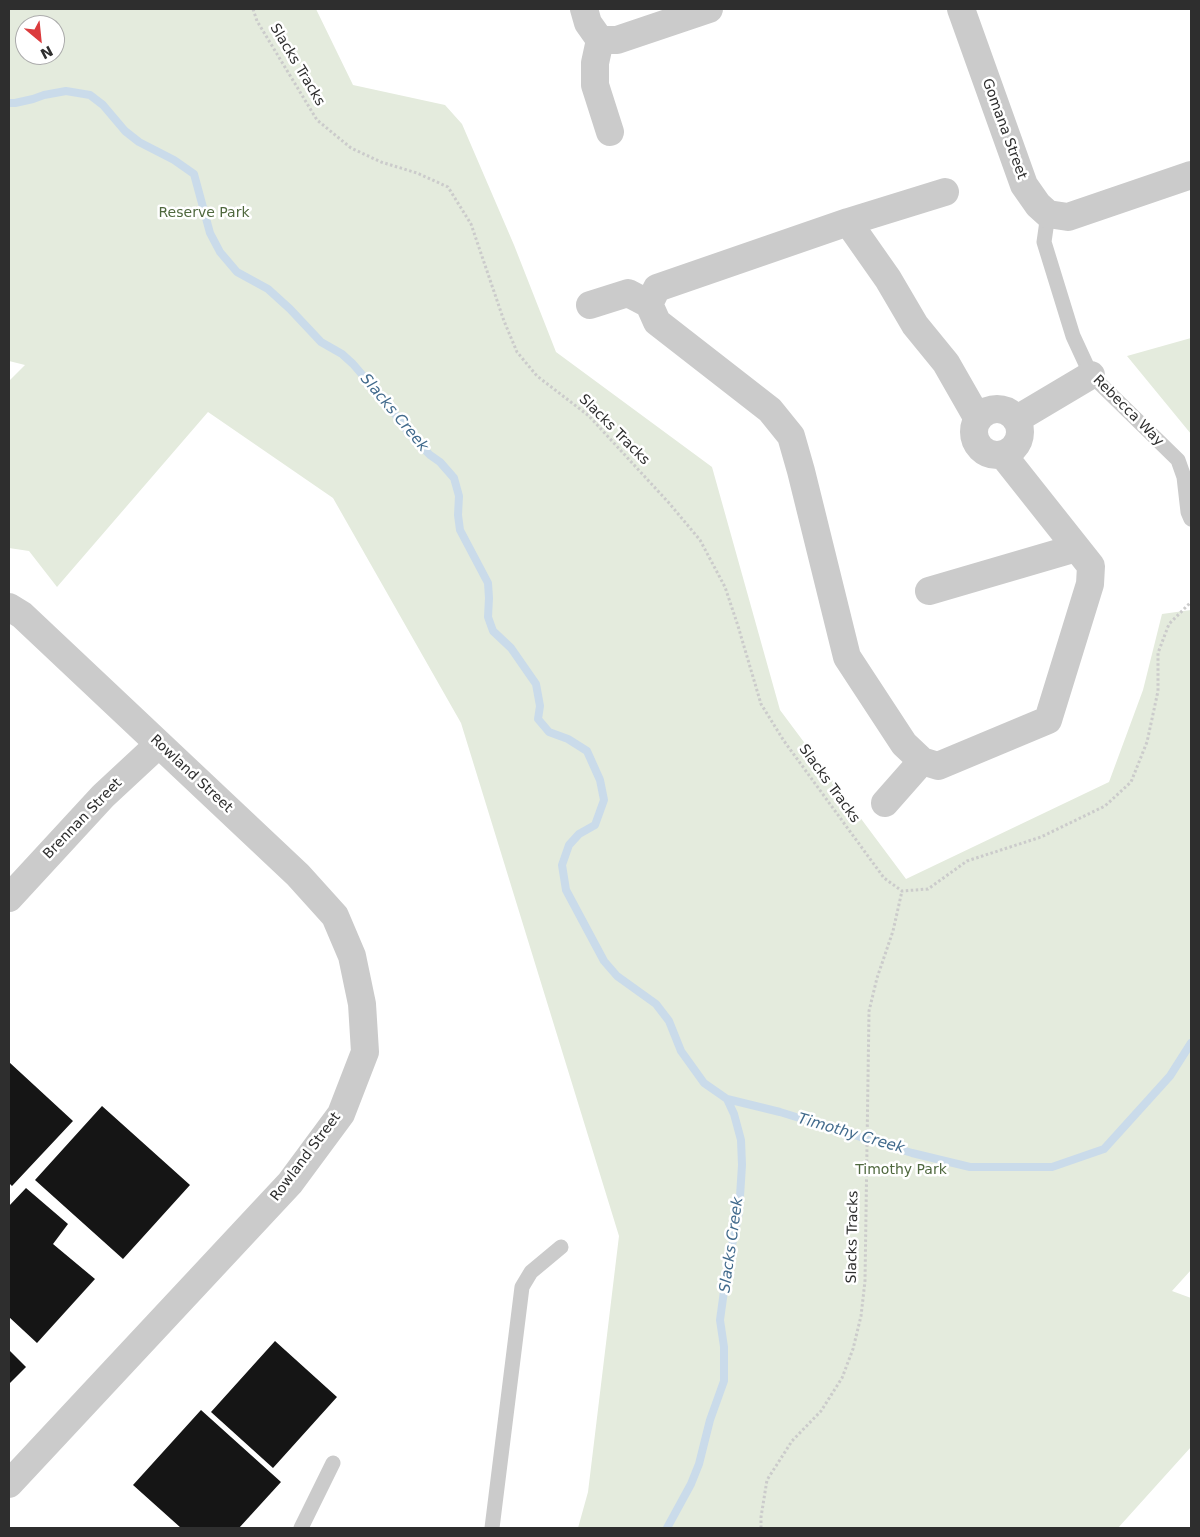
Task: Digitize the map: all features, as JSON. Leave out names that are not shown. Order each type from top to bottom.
[{"type":"street","points":[[584,9],[588,23],[600,40],[595,63],[595,85],[610,132]]},
{"type":"street","points":[[600,40],[617,40],[709,9]]},
{"type":"street","name":"Gomana Street","points":[[961,9],[1024,185],[1038,205],[1048,214]]},
{"type":"street","points":[[1048,214],[1068,217],[1191,174]]},
{"type":"street","points":[[649,304],[657,288],[848,222],[945,192]]},
{"type":"street","points":[[848,222],[888,279],[915,325],[946,363],[978,419]]},
{"type":"street","points":[[590,305],[628,293],[649,304],[657,322],[770,410],[791,436],[846,657],[904,744],[922,761],[938,766],[1048,720],[1090,584],[1091,566],[1003,455]]},
{"type":"street","points":[[1017,419],[1091,375]]},
{"type":"street","points":[[998,409],[1012,414],[1017,419],[1021,434],[1016,447],[1003,455],[995,456],[981,449],[976,442],[974,427],[978,419],[990,410],[998,409]]},
{"type":"street","points":[[929,591],[1076,548]]},
{"type":"street","name":"Rowland Street","points":[[9,607],[22,615],[298,875],[335,916],[352,956],[362,1004],[365,1052],[341,1114],[290,1183],[9,1484]]},
{"type":"street","name":"Brennan Street","points":[[9,898],[103,796],[159,744]]},
{"type":"street","points":[[885,803],[922,761]]},
{"type":"lane","name":"Rebecca Way","points":[[1048,214],[1044,242],[1073,336],[1091,375],[1178,460],[1184,477],[1188,512],[1191,519]]},
{"type":"lane","points":[[492,1528],[522,1287],[531,1272],[561,1247]]},
{"type":"lane","points":[[300,1528],[333,1463]]},
{"type":"path","name":"Slacks Tracks","points":[[253,9],[257,21],[317,120],[350,148],[381,162],[417,173],[448,188],[471,224],[504,321],[517,352],[537,376],[588,416],[669,503],[700,540],[725,587],[761,704],[784,741],[884,878],[902,891],[893,931],[868,1011],[864,1290],[861,1316],[842,1378],[821,1411],[792,1441],[767,1480],[761,1528]]},
{"type":"path","points":[[902,891],[928,889],[966,861],[1041,837],[1106,806],[1130,782],[1147,742],[1158,691],[1158,653],[1169,624],[1191,602]]},
{"type":"green space","name":"Timothy Park","points":[[9,9],[316,9],[353,85],[445,105],[462,124],[514,245],[556,352],[712,467],[780,710],[906,879],[1109,782],[1143,690],[1162,614],[1191,610],[1191,1270],[1172,1291],[1191,1298],[1191,1447],[1118,1528],[578,1528],[588,1492],[619,1236],[461,723],[333,498],[208,412],[57,587],[29,551],[9,548],[9,381],[25,365],[9,361]]},
{"type":"green space","points":[[1191,338],[1191,434],[1127,356]]},
{"type":"building","points":[[9,1062],[73,1121],[12,1186],[9,1183]]},
{"type":"building","points":[[102,1106],[190,1185],[123,1259],[35,1180]]},
{"type":"building","points":[[26,1188],[68,1224],[53,1244],[95,1279],[37,1343],[9,1317],[9,1206]]},
{"type":"building","points":[[275,1341],[337,1397],[273,1468],[211,1412]]},
{"type":"building","points":[[9,1350],[26,1367],[9,1384]]},
{"type":"building","points":[[201,1410],[281,1482],[239,1528],[181,1528],[133,1485]]},
{"type":"waterway","name":"Slacks Creek","points":[[9,103],[66,91],[90,95],[103,105],[125,131],[139,142],[174,160],[194,174],[210,233],[220,252],[237,272],[268,289],[321,342],[342,354],[353,364],[389,406],[410,435],[440,462],[454,478],[459,496],[458,515],[460,530],[488,583],[488,617],[493,631],[511,648],[536,684],[540,706],[538,719],[549,732],[568,739],[587,751],[600,780],[604,800],[595,825],[579,834],[569,845],[562,865],[566,890],[604,961],[617,976],[656,1004],[669,1021],[681,1051],[704,1083],[727,1099],[734,1114],[741,1140],[742,1165],[739,1212],[720,1320],[724,1347],[724,1381],[710,1420],[699,1464],[691,1484],[667,1528]]},
{"type":"waterway","name":"Timothy Creek","points":[[727,1099],[780,1112],[912,1153],[970,1167],[1052,1167],[1104,1149],[1170,1076],[1191,1043]]},
{"type":"park label","name":"Reserve Park","points":[[204,213]]}]
